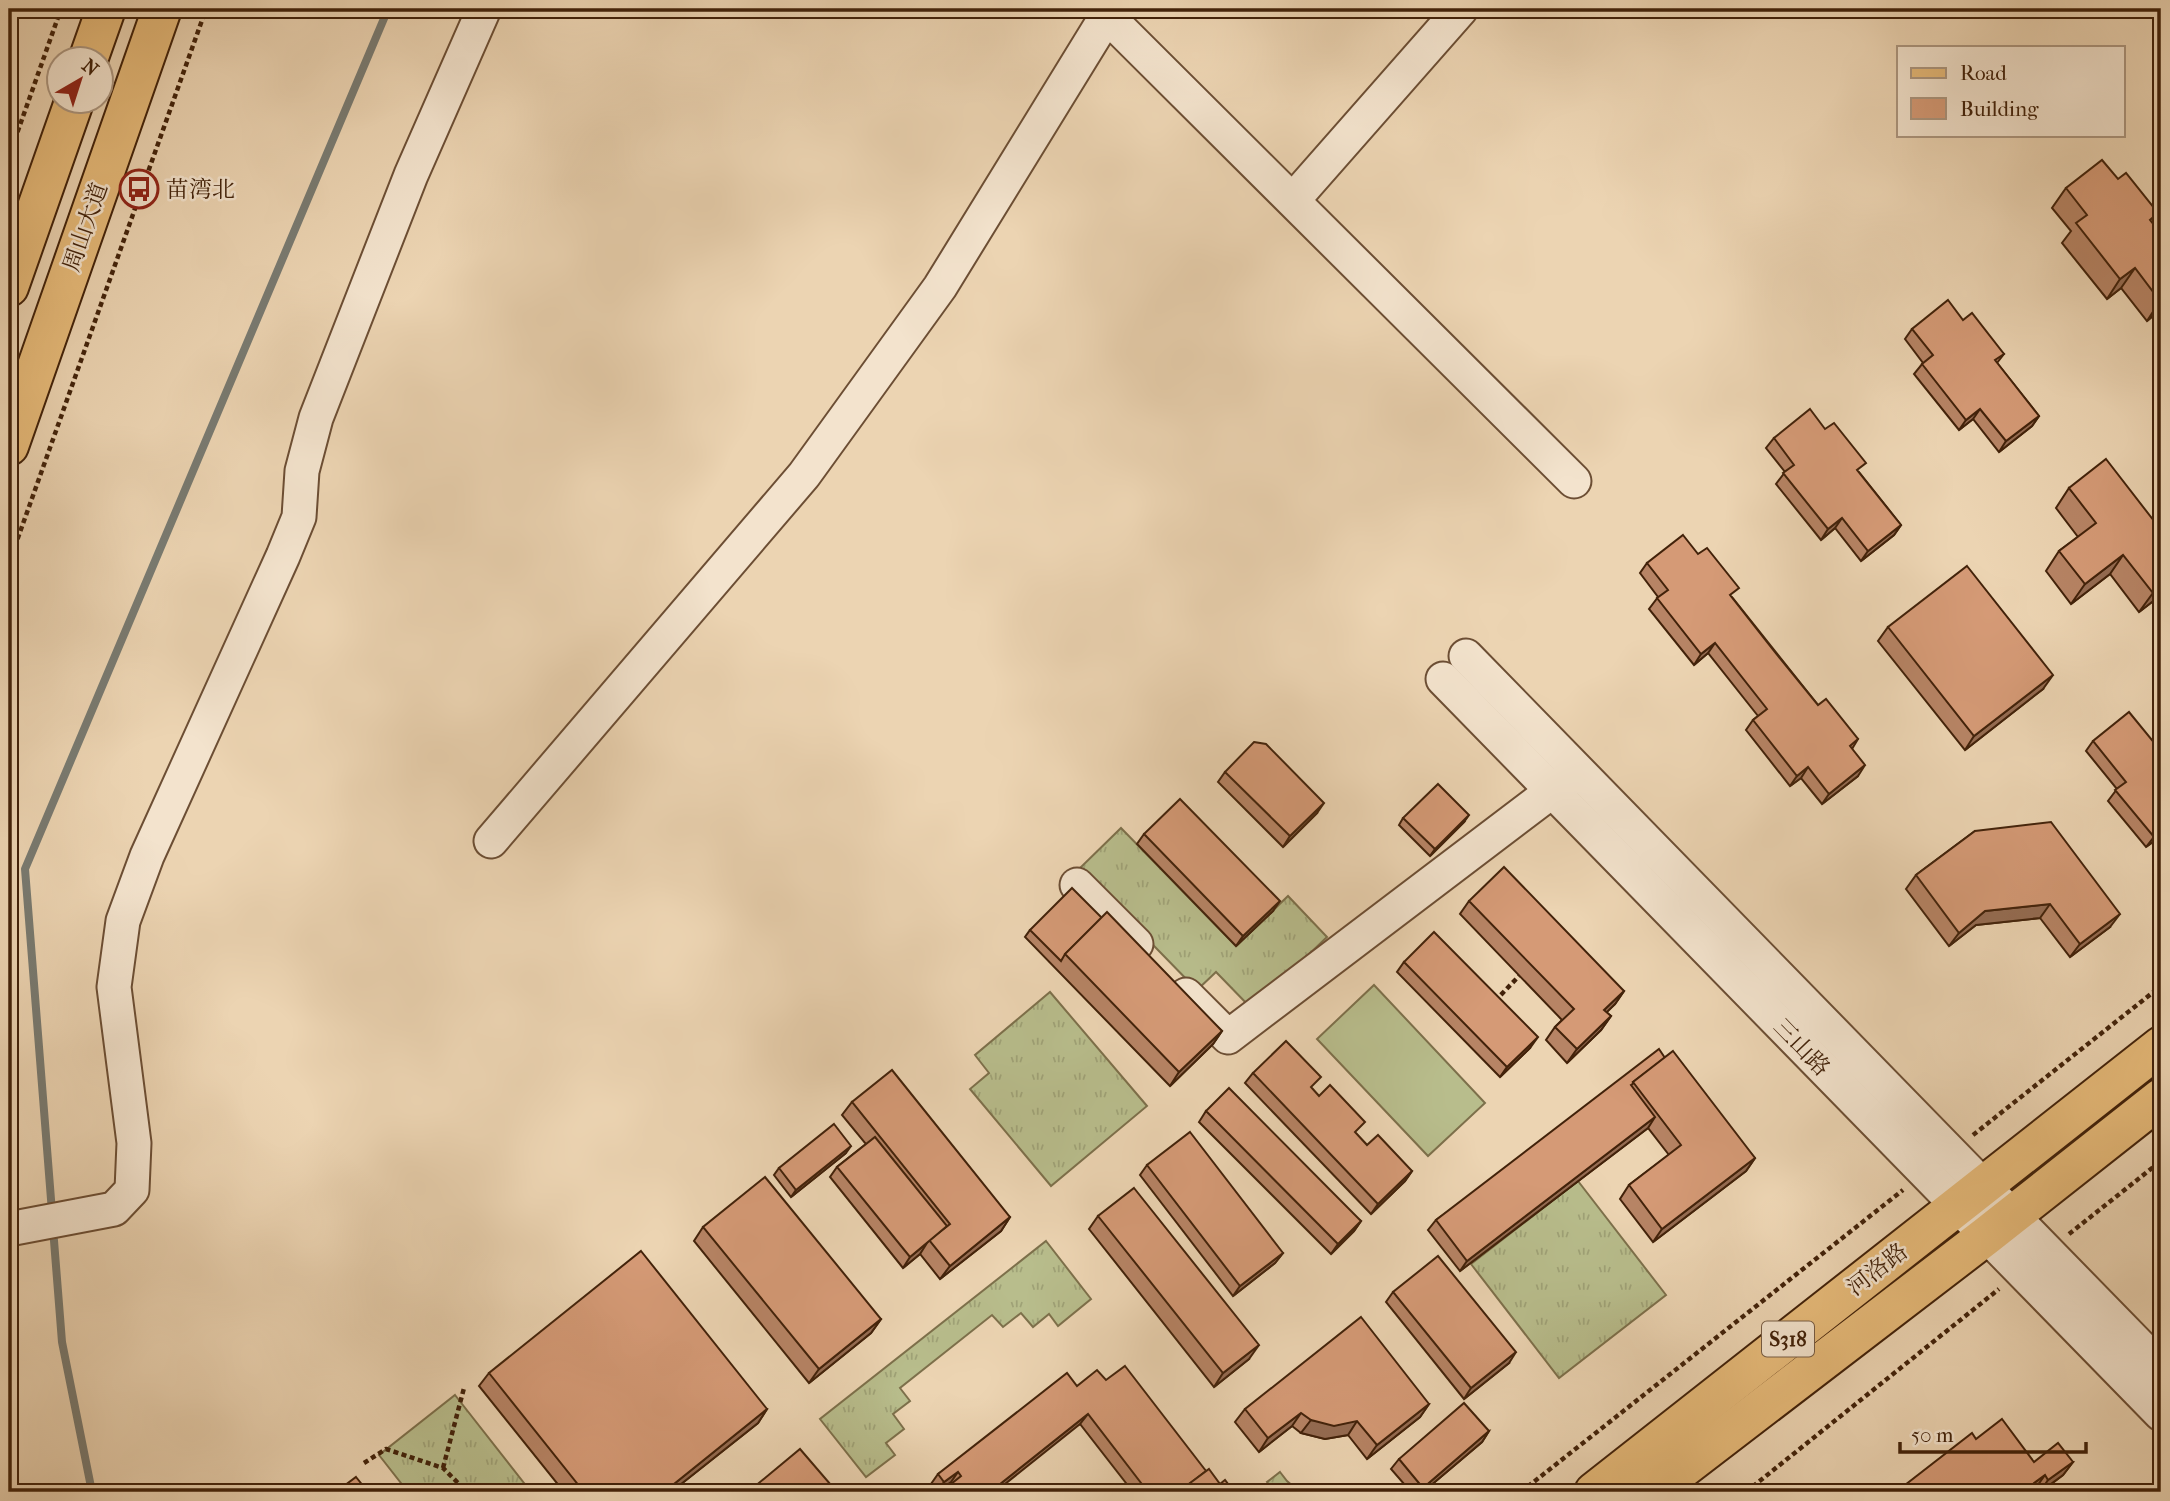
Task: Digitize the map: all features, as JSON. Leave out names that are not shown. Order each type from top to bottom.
[{"type":"main road","points":[[93,46],[106,9]]},
{"type":"main road","name":"周山大道","points":[[9,446],[162,9]]},
{"type":"main road","points":[[9,287],[69,116]]},
{"type":"main road","name":"河洛路","points":[[1594,1492],[2161,1046]]},
{"type":"main road","name":"河洛路","points":[[1652,1492],[2161,1098]]},
{"type":"street","points":[[9,1229],[114,1209],[132,1190],[134,1143],[114,987],[122,921],[147,856],[299,517],[302,471],[316,418],[411,175],[484,9]]},
{"type":"street","points":[[1293,201],[1461,9]]},
{"type":"street","points":[[491,841],[804,475],[940,286],[1109,12],[1293,201],[1574,481]]},
{"type":"street","name":"三山路","points":[[1970,1197],[1951,1152],[1578,772],[1454,668],[1551,791],[1925,1173],[1970,1197],[2034,1261],[2161,1368]]},
{"type":"street","points":[[1077,885],[1228,1037],[1578,772]]},
{"type":"street","name":"三山路","points":[[2034,1261],[2161,1414]]},
{"type":"path","points":[[9,156],[61,9]]},
{"type":"path","points":[[9,563],[206,9]]},
{"type":"path","points":[[1489,1006],[1519,976]]},
{"type":"path","points":[[1951,1152],[2161,986]]},
{"type":"path","points":[[1746,1492],[2161,1161]]},
{"type":"path","points":[[1521,1492],[1925,1173]]},
{"type":"path","points":[[443,1468],[464,1388]]},
{"type":"path","points":[[364,1463],[386,1449],[443,1468],[467,1492]]},
{"type":"green space","points":[[1121,828],[1236,946],[1288,896],[1327,937],[1252,1009],[1216,972],[1197,990],[1079,869]]},
{"type":"green space","points":[[1374,985],[1485,1103],[1428,1156],[1317,1039]]},
{"type":"green space","points":[[1050,992],[1147,1106],[1051,1186],[970,1089],[989,1073],[975,1055]]},
{"type":"green space","points":[[1578,1181],[1666,1295],[1559,1378],[1471,1264]]},
{"type":"green space","points":[[1046,1241],[1091,1299],[1058,1326],[1049,1314],[1033,1327],[1021,1313],[1003,1327],[992,1315],[900,1388],[910,1401],[893,1414],[904,1429],[886,1443],[895,1455],[866,1477],[820,1419]]},
{"type":"green space","points":[[455,1395],[531,1492],[408,1492],[379,1455]]},
{"type":"green space","points":[[1280,1472],[1300,1492],[1275,1492],[1267,1482]]},
{"type":"building","points":[[2102,160],[2118,179],[2126,173],[2158,213],[2150,220],[2161,234],[2160,301],[2135,268],[2120,279],[2076,223],[2087,215],[2066,188]]},
{"type":"building","points":[[1948,300],[1963,320],[1972,313],[2004,354],[1995,360],[2039,416],[2006,441],[1980,409],[1966,420],[1922,364],[1933,355],[1912,329]]},
{"type":"building","points":[[1810,409],[1825,429],[1834,423],[1866,463],[1857,470],[1901,525],[1868,551],[1842,518],[1828,529],[1783,473],[1794,465],[1774,438]]},
{"type":"building","points":[[2106,459],[2161,530],[2161,586],[2153,593],[2123,555],[2085,584],[2059,551],[2096,523],[2069,488]]},
{"type":"building","points":[[1683,535],[1698,554],[1707,548],[1739,588],[1730,595],[1774,651],[1818,705],[1826,699],[1858,739],[1850,746],[1865,765],[1829,794],[1808,767],[1797,776],[1753,720],[1767,709],[1715,643],[1701,654],[1657,598],[1668,590],[1647,563]]},
{"type":"building","points":[[1967,566],[2053,675],[1974,736],[1888,627]]},
{"type":"building","points":[[2129,712],[2161,751],[2161,830],[2154,837],[2115,790],[2126,782],[2093,741]]},
{"type":"building","points":[[1254,742],[1266,744],[1324,803],[1290,836],[1225,772]]},
{"type":"building","points":[[1438,784],[1469,815],[1435,849],[1403,818]]},
{"type":"building","points":[[1180,799],[1280,901],[1243,936],[1144,834]]},
{"type":"building","points":[[2051,822],[2120,914],[2080,944],[2050,904],[1985,911],[1959,933],[1916,875],[1975,831]]},
{"type":"building","points":[[1504,867],[1624,991],[1604,1010],[1611,1016],[1577,1049],[1555,1027],[1574,1009],[1469,901]]},
{"type":"building","points":[[1072,888],[1102,918],[1061,961],[1030,930]]},
{"type":"building","points":[[1107,912],[1222,1031],[1179,1072],[1065,954]]},
{"type":"building","points":[[1434,932],[1538,1037],[1507,1067],[1404,962]]},
{"type":"building","points":[[1286,1041],[1321,1077],[1311,1087],[1319,1096],[1330,1085],[1365,1122],[1355,1132],[1367,1145],[1378,1135],[1412,1171],[1378,1204],[1253,1073]]},
{"type":"building","points":[[1659,1049],[1665,1058],[1631,1085],[1655,1117],[1467,1261],[1436,1220]]},
{"type":"building","points":[[1673,1051],[1755,1158],[1662,1229],[1629,1185],[1681,1145],[1633,1082]]},
{"type":"building","points":[[892,1070],[1010,1217],[950,1266],[929,1240],[950,1224],[852,1102]]},
{"type":"building","points":[[1229,1088],[1361,1221],[1338,1244],[1206,1111]]},
{"type":"building","points":[[834,1124],[851,1146],[796,1190],[779,1168]]},
{"type":"building","points":[[1190,1132],[1283,1253],[1240,1286],[1147,1165]]},
{"type":"building","points":[[875,1137],[947,1226],[910,1257],[837,1167]]},
{"type":"building","points":[[765,1177],[881,1319],[819,1369],[703,1227]]},
{"type":"building","points":[[1134,1188],[1259,1345],[1223,1373],[1098,1216]]},
{"type":"building","points":[[641,1251],[767,1409],[664,1492],[584,1492],[489,1373]]},
{"type":"building","points":[[1438,1256],[1516,1352],[1471,1388],[1393,1292]]},
{"type":"building","points":[[1361,1317],[1429,1404],[1377,1445],[1357,1421],[1334,1426],[1311,1420],[1301,1413],[1268,1438],[1245,1409]]},
{"type":"building","points":[[1125,1366],[1206,1471],[1179,1492],[1148,1492],[1088,1414],[990,1492],[941,1492],[961,1476],[958,1472],[944,1482],[938,1474],[1067,1373],[1077,1386],[1097,1370],[1106,1380]]},
{"type":"building","points":[[1464,1403],[1489,1431],[1423,1488],[1399,1459]]},
{"type":"building","points":[[2002,1419],[2034,1462],[2058,1443],[2073,1462],[2048,1480],[2045,1475],[2022,1492],[1896,1492],[1972,1433],[1976,1439]]},
{"type":"building","points":[[800,1449],[837,1492],[748,1492]]},
{"type":"building","points":[[1209,1469],[1220,1484],[1225,1480],[1234,1492],[1178,1492]]},
{"type":"building","points":[[356,1477],[368,1492],[336,1492]]},
{"type":"waterway","points":[[52,1212],[25,869],[388,9]]},
{"type":"waterway","points":[[53,1228],[62,1342],[92,1492]]},
{"type":"place","name":"苗湾北","points":[[139,189]]}]
